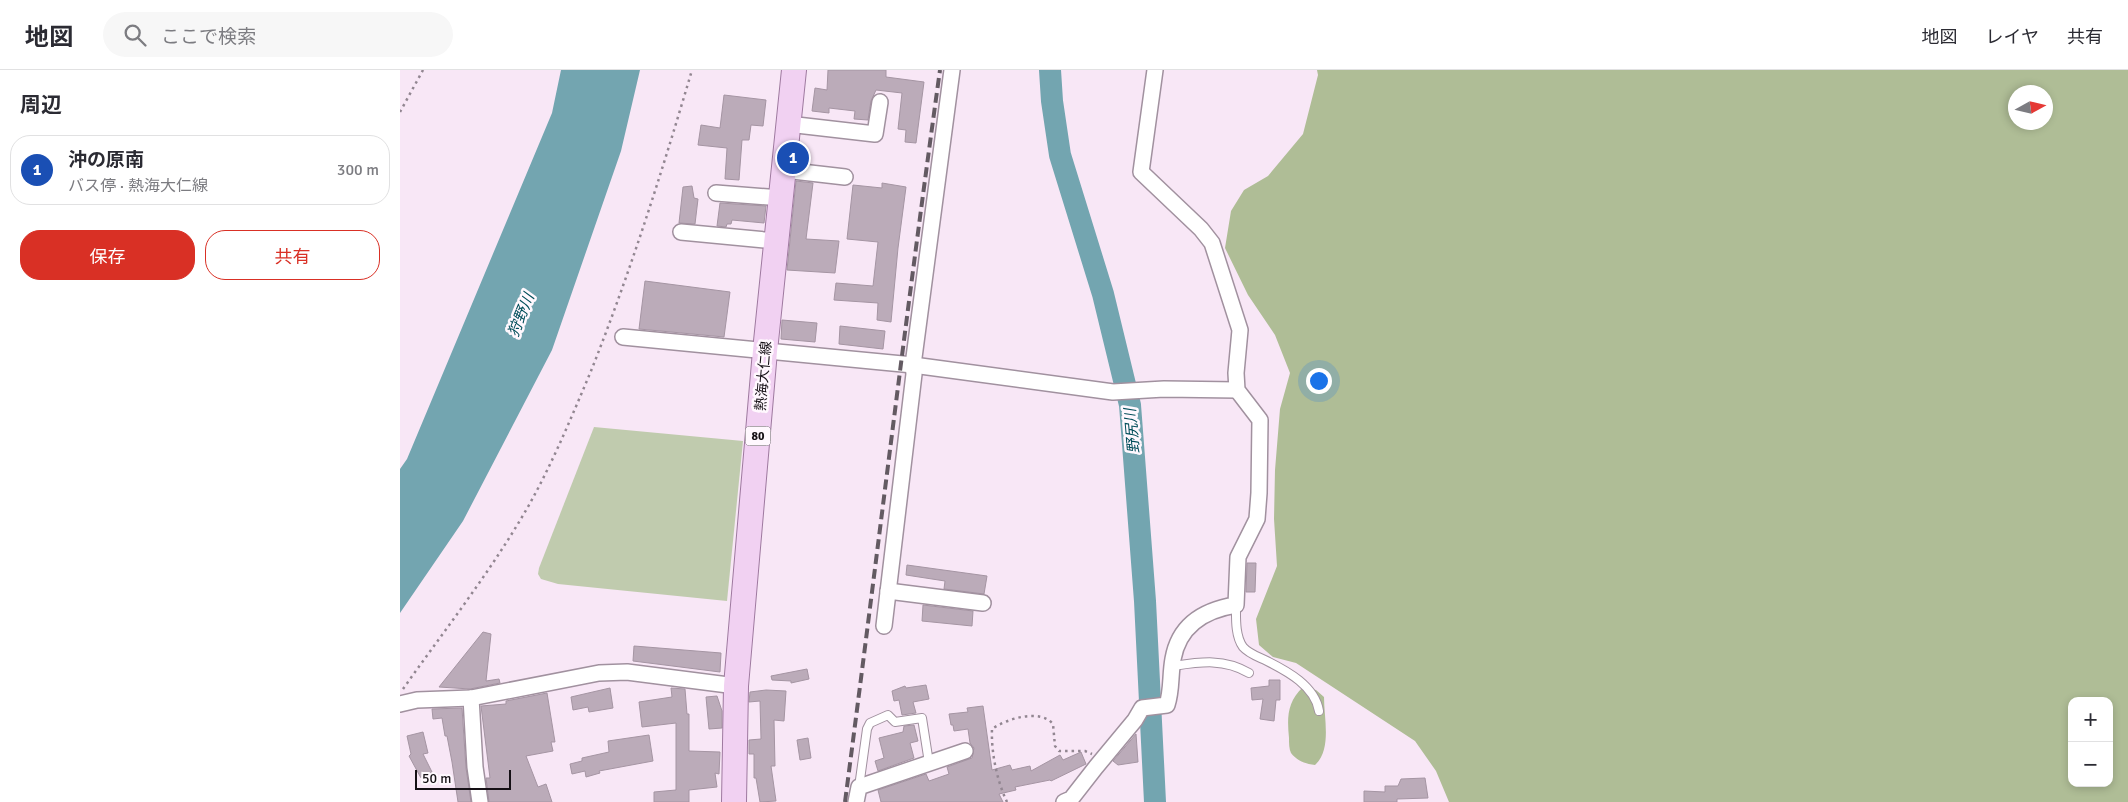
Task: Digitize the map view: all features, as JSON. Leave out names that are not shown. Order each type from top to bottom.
[{"type":"main road","name":"熱海大仁線","points":[[734,802],[736,686],[765,351],[794,70]]},
{"type":"street","points":[[884,626],[914,374],[913,365],[952,70]]},
{"type":"street","points":[[1069,801],[1135,720],[1142,708],[1167,705],[1171,692],[1173,666],[1178,642],[1188,626],[1207,612],[1236,605],[1238,557],[1257,519],[1260,420],[1237,390],[1236,373],[1240,330],[1212,243],[1200,228],[1141,172],[1154,70]]},
{"type":"street","points":[[788,124],[875,134],[880,102]]},
{"type":"street","points":[[784,170],[845,177]]},
{"type":"street","points":[[716,193],[781,198]]},
{"type":"street","points":[[682,232],[776,241]]},
{"type":"street","points":[[624,337],[913,365],[1121,393],[1164,389],[1237,390]]},
{"type":"street","points":[[888,591],[984,603]]},
{"type":"street","points":[[400,704],[417,700],[471,698],[599,673],[627,672],[736,686]]},
{"type":"street","points":[[471,698],[475,767],[480,802]]},
{"type":"street","points":[[856,802],[859,787],[965,750]]},
{"type":"lane","points":[[1236,605],[1238,634],[1244,647],[1301,682],[1312,693],[1319,711]]},
{"type":"lane","points":[[1173,666],[1220,662],[1234,665],[1249,673]]},
{"type":"lane","points":[[859,787],[867,729],[870,722],[888,715],[895,722],[922,718],[929,763]]},
{"type":"path","points":[[400,112],[423,70]]},
{"type":"path","points":[[400,692],[491,567],[530,504],[568,426],[606,332],[653,203],[692,70]]},
{"type":"path","points":[[1007,802],[1001,790],[992,732],[992,729],[1007,720],[1034,717],[1050,721],[1055,729],[1055,746],[1058,751],[1085,751],[1092,754],[1100,762]]},
{"type":"green space","points":[[1317,70],[2128,70],[2128,802],[1449,802],[1436,771],[1415,741],[1296,663],[1273,657],[1259,645],[1256,619],[1277,566],[1274,519],[1275,470],[1280,409],[1290,373],[1275,335],[1248,295],[1225,248],[1231,211],[1244,190],[1268,176],[1303,134],[1318,75]]},
{"type":"green space","points":[[594,427],[743,441],[727,601],[558,584],[541,579],[538,574],[539,568]]},
{"type":"green space","points":[[1303,687],[1316,690],[1324,697],[1326,733],[1324,751],[1315,765],[1299,760],[1293,756],[1289,748],[1289,711],[1294,698]]},
{"type":"water","name":"狩野川","points":[[561,70],[640,70],[621,151],[552,350],[463,521],[400,613],[400,469],[407,459],[552,113]]},
{"type":"building","points":[[828,70],[886,70],[886,77],[924,82],[916,143],[905,142],[906,130],[898,129],[902,93],[876,90],[871,101],[868,120],[854,119],[855,111],[829,108],[829,113],[812,111],[815,88],[827,90]]},
{"type":"building","points":[[724,95],[766,100],[763,126],[751,125],[749,140],[742,140],[739,180],[725,179],[727,148],[698,145],[701,125],[720,128]]},
{"type":"building","points":[[796,181],[813,183],[806,239],[839,241],[835,273],[787,270]]},
{"type":"building","points":[[882,183],[906,187],[891,322],[877,320],[878,303],[834,300],[836,283],[873,286],[878,242],[847,239],[853,185],[882,188]]},
{"type":"building","points":[[692,186],[694,198],[698,199],[695,224],[679,223],[683,187]]},
{"type":"building","points":[[720,203],[766,206],[764,223],[732,220],[731,224],[727,224],[726,227],[717,226]]},
{"type":"building","points":[[645,281],[730,292],[724,337],[639,329]]},
{"type":"building","points":[[782,320],[817,323],[815,342],[781,339]]},
{"type":"building","points":[[840,326],[885,331],[883,349],[839,344]]},
{"type":"building","points":[[1247,563],[1256,563],[1255,592],[1246,592]]},
{"type":"building","points":[[907,565],[987,576],[984,594],[944,589],[945,581],[906,575]]},
{"type":"building","points":[[923,605],[973,611],[972,626],[922,621]]},
{"type":"building","points":[[483,632],[491,634],[486,681],[499,679],[500,683],[470,689],[439,687]]},
{"type":"building","points":[[634,646],[721,653],[720,672],[633,661]]},
{"type":"building","points":[[807,669],[809,679],[791,683],[791,681],[772,680],[771,676]]},
{"type":"building","points":[[1269,680],[1280,680],[1280,700],[1276,700],[1274,721],[1260,719],[1263,699],[1252,700],[1251,688],[1269,686]]},
{"type":"building","points":[[926,685],[929,699],[913,702],[916,713],[902,715],[899,700],[894,701],[892,691],[905,686],[906,688]]},
{"type":"building","points":[[610,688],[613,708],[589,712],[588,707],[573,710],[571,697]]},
{"type":"building","points":[[671,688],[685,689],[687,714],[689,714],[689,751],[720,752],[719,774],[715,773],[717,787],[689,790],[689,802],[654,802],[654,792],[676,790],[676,723],[642,727],[639,702],[672,697]]},
{"type":"building","points":[[766,690],[786,691],[784,721],[774,720],[775,766],[771,766],[776,801],[760,802],[756,778],[754,778],[754,754],[749,754],[749,740],[761,739],[760,701],[749,702],[750,692]]},
{"type":"building","points":[[547,693],[555,742],[551,742],[553,751],[526,756],[538,787],[546,784],[552,802],[489,802],[486,778],[490,778],[481,706],[506,704],[506,701]]},
{"type":"building","points":[[717,696],[722,711],[722,728],[709,729],[706,697]]},
{"type":"building","points":[[983,706],[992,770],[1010,765],[1012,770],[1030,766],[1031,771],[1060,755],[1063,760],[1081,752],[1086,764],[1051,781],[1015,787],[1016,790],[999,794],[1003,802],[881,802],[878,790],[926,774],[929,781],[949,774],[947,767],[972,758],[974,748],[970,743],[968,729],[954,731],[949,714],[968,712],[967,708]]},
{"type":"building","points":[[462,708],[466,768],[471,802],[458,802],[452,762],[442,718],[433,719],[432,709]]},
{"type":"building","points":[[914,725],[918,741],[910,743],[914,758],[878,771],[875,761],[884,758],[879,738],[903,732],[904,726]]},
{"type":"building","points":[[423,732],[428,753],[423,754],[432,772],[421,778],[409,756],[411,754],[407,736]]},
{"type":"building","points":[[1136,734],[1138,762],[1118,765],[1113,761]]},
{"type":"building","points":[[649,735],[653,761],[599,771],[600,773],[586,777],[585,771],[572,774],[570,764],[582,761],[582,758],[609,752],[608,741]]},
{"type":"building","points":[[808,738],[811,758],[800,760],[797,740]]},
{"type":"building","points":[[1425,778],[1428,798],[1397,799],[1397,802],[1364,802],[1364,791],[1385,792],[1385,786],[1398,786],[1401,779]]},
{"type":"waterway","name":"野尻川","points":[[1050,70],[1052,101],[1060,155],[1103,294],[1130,405],[1145,601],[1155,802]]},
{"type":"railway","points":[[845,802],[940,70]]},
{"type":"place","name":"沖の原南","points":[[793,158]]}]
